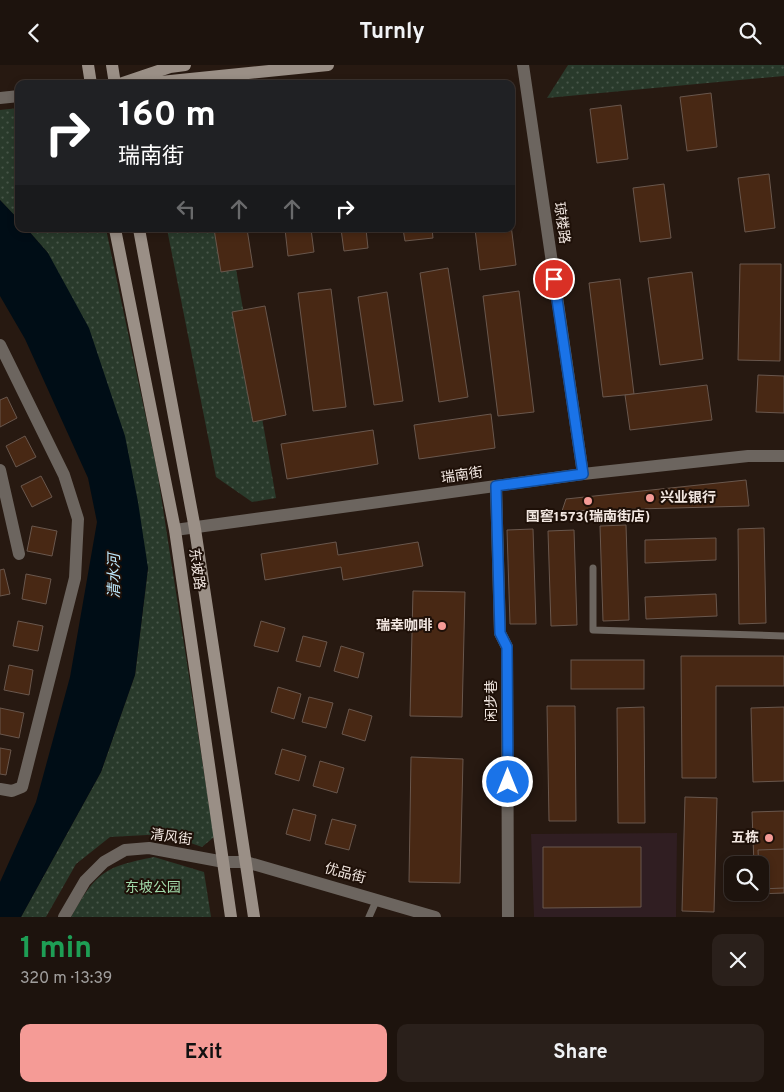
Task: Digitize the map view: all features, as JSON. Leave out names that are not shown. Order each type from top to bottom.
[{"type":"main road","points":[[88,65],[90,80]]},
{"type":"main road","points":[[112,65],[114,80]]},
{"type":"main road","points":[[132,80],[170,67],[185,65]]},
{"type":"main road","points":[[180,80],[328,65]]},
{"type":"main road","name":"东坡路","points":[[117,232],[175,530],[231,917]]},
{"type":"main road","name":"东坡路","points":[[140,232],[195,529],[254,917]]},
{"type":"street","name":"琼楼路","points":[[523,65],[583,474]]},
{"type":"street","points":[[0,98],[15,96]]},
{"type":"street","points":[[0,345],[64,475],[78,519],[75,578],[22,787],[12,791],[0,789]]},
{"type":"street","name":"瑞南街","points":[[175,530],[195,529],[583,474],[748,456],[784,456]]},
{"type":"street","points":[[0,470],[19,554]]},
{"type":"street","name":"闲步巷","points":[[496,486],[500,633],[507,647],[508,917]]},
{"type":"street","name":"清风街","points":[[64,917],[85,881],[104,862],[125,850],[157,849],[224,862],[246,862]]},
{"type":"street","name":"优品街","points":[[246,862],[377,898],[435,917]]},
{"type":"lane","points":[[593,568],[593,630],[784,636]]},
{"type":"lane","points":[[370,917],[377,898]]},
{"type":"shaded area","points":[[677,833],[676,917],[534,917],[531,834]]},
{"type":"green space","points":[[568,65],[784,65],[784,76],[547,98]]},
{"type":"green space","points":[[15,108],[15,216],[0,200],[0,110]]},
{"type":"green space","points":[[30,232],[107,232],[157,470],[214,837],[202,847],[165,834],[110,837],[76,864],[46,917],[21,917],[101,772],[135,675],[148,568],[48,253]]},
{"type":"green space","points":[[168,232],[230,232],[276,498],[252,502],[216,477]]},
{"type":"green space","name":"东坡公园","points":[[154,857],[204,872],[211,917],[71,917],[87,890],[103,874],[123,864]]},
{"type":"water","name":"清水河","points":[[0,200],[15,216],[15,232],[30,232],[48,253],[89,328],[125,436],[148,568],[135,675],[101,772],[21,917],[0,917],[0,882],[36,802],[70,677],[97,522],[88,478],[25,339],[0,296]]},
{"type":"building","points":[[711,93],[717,147],[687,151],[680,97]]},
{"type":"building","points":[[621,105],[628,159],[597,163],[590,109]]},
{"type":"building","points":[[769,174],[775,228],[745,232],[738,178]]},
{"type":"building","points":[[664,184],[671,238],[640,242],[633,188]]},
{"type":"building","points":[[214,232],[247,232],[253,267],[221,272]]},
{"type":"building","points":[[285,232],[311,232],[314,252],[288,256]]},
{"type":"building","points":[[341,232],[366,232],[368,248],[344,251]]},
{"type":"building","points":[[404,232],[432,232],[433,238],[405,241]]},
{"type":"building","points":[[475,232],[512,232],[516,265],[480,270]]},
{"type":"building","points":[[740,264],[781,264],[780,361],[738,360]]},
{"type":"building","points":[[448,268],[468,397],[439,402],[420,273]]},
{"type":"building","points":[[692,272],[703,359],[660,365],[648,278]]},
{"type":"building","points":[[620,279],[634,394],[603,397],[589,283]]},
{"type":"building","points":[[331,289],[346,407],[313,411],[298,293]]},
{"type":"building","points":[[519,291],[534,412],[498,416],[483,296]]},
{"type":"building","points":[[387,292],[403,401],[374,405],[358,297]]},
{"type":"building","points":[[265,306],[286,415],[253,422],[232,312]]},
{"type":"building","points":[[758,375],[784,376],[784,413],[756,412]]},
{"type":"building","points":[[707,385],[712,420],[630,430],[625,395]]},
{"type":"building","points":[[7,397],[17,418],[0,427],[0,400]]},
{"type":"building","points":[[491,414],[495,448],[419,459],[414,425]]},
{"type":"building","points":[[373,430],[378,464],[287,479],[281,444]]},
{"type":"building","points":[[25,436],[36,457],[16,467],[6,446]]},
{"type":"building","points":[[41,476],[52,497],[32,507],[21,486]]},
{"type":"building","points":[[746,480],[749,506],[562,511],[566,499]]},
{"type":"building","points":[[626,525],[629,620],[603,621],[600,526]]},
{"type":"building","points":[[32,526],[57,531],[52,556],[27,551]]},
{"type":"building","points":[[764,528],[766,623],[739,624],[738,529]]},
{"type":"building","points":[[533,529],[536,624],[510,624],[507,530]]},
{"type":"building","points":[[574,530],[577,625],[551,626],[548,531]]},
{"type":"building","points":[[716,538],[716,560],[645,563],[645,540]]},
{"type":"building","points":[[336,542],[338,555],[418,542],[423,566],[343,580],[341,567],[265,580],[261,554]]},
{"type":"building","points":[[4,569],[10,594],[0,596],[0,570]]},
{"type":"building","points":[[26,574],[51,579],[46,604],[22,599]]},
{"type":"building","points":[[413,591],[465,592],[462,717],[410,716]]},
{"type":"building","points":[[716,594],[717,616],[646,619],[645,597]]},
{"type":"building","points":[[18,621],[43,626],[38,651],[13,646]]},
{"type":"building","points":[[261,621],[285,628],[278,652],[254,646]]},
{"type":"building","points":[[303,636],[327,642],[320,667],[296,661]]},
{"type":"building","points":[[341,646],[364,653],[358,678],[334,671]]},
{"type":"building","points":[[681,656],[784,656],[784,686],[716,686],[716,778],[682,778]]},
{"type":"building","points":[[571,660],[644,660],[644,689],[571,689]]},
{"type":"building","points":[[9,665],[33,670],[29,695],[4,690]]},
{"type":"building","points":[[278,687],[301,694],[294,719],[271,712]]},
{"type":"building","points":[[309,697],[333,703],[326,728],[302,722]]},
{"type":"building","points":[[547,706],[575,706],[576,821],[549,821]]},
{"type":"building","points":[[644,707],[645,823],[618,823],[617,708]]},
{"type":"building","points":[[784,707],[784,781],[753,782],[751,708]]},
{"type":"building","points":[[0,708],[24,713],[19,738],[0,734]]},
{"type":"building","points":[[349,709],[372,716],[365,741],[342,734]]},
{"type":"building","points":[[0,748],[11,750],[6,775],[0,774]]},
{"type":"building","points":[[282,749],[306,756],[299,781],[275,774]]},
{"type":"building","points":[[411,757],[463,759],[460,883],[409,882]]},
{"type":"building","points":[[320,761],[344,768],[337,793],[313,786]]},
{"type":"building","points":[[685,797],[717,798],[714,912],[682,911]]},
{"type":"building","points":[[293,809],[316,815],[310,841],[286,834]]},
{"type":"building","name":"五栋","points":[[784,811],[784,893],[769,894],[769,856],[754,856],[752,812]]},
{"type":"building","points":[[332,819],[356,825],[349,850],[325,844]]},
{"type":"building","points":[[543,847],[641,847],[641,907],[543,908]]},
{"type":"building","points":[[784,849],[784,888],[769,889],[769,856],[758,856],[758,850]]},
{"type":"place","name":"兴业银行","points":[[650,498]]},
{"type":"place","name":"国窖1573(瑞南街店)","points":[[588,501]]},
{"type":"place","name":"瑞幸咖啡","points":[[442,626]]},
{"type":"place","name":"五栋","points":[[769,838]]},
{"type":"route","points":[[508,782],[507,647],[500,633],[496,486],[583,474],[554,279]]}]
